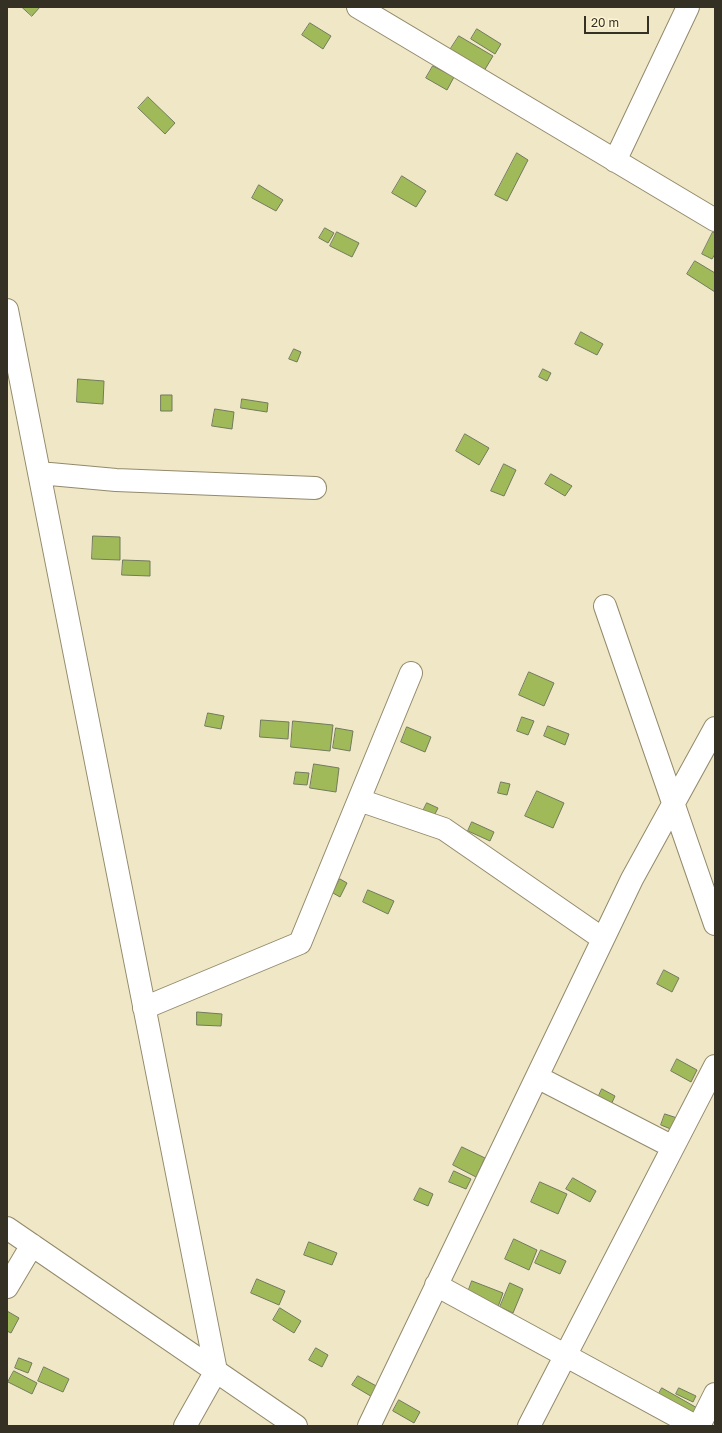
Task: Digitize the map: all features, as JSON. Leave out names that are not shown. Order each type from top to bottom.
[{"type":"street","points":[[358,7],[715,220]]},
{"type":"street","points":[[615,160],[682,9]]},
{"type":"street","points":[[7,310],[216,1371],[185,1426]]},
{"type":"street","points":[[39,473],[116,480],[315,488]]},
{"type":"street","points":[[605,606],[715,923]]},
{"type":"street","points":[[144,1008],[300,943],[411,672]]},
{"type":"street","points":[[368,1426],[632,879],[715,728]]},
{"type":"street","points":[[359,800],[444,829],[603,939]]},
{"type":"street","points":[[530,1426],[715,1066]]},
{"type":"street","points":[[537,1077],[673,1148]]},
{"type":"street","points":[[7,1228],[296,1426]]},
{"type":"street","points":[[7,1287],[32,1245]]},
{"type":"street","points":[[436,1285],[695,1426]]},
{"type":"street","points":[[699,1426],[715,1394]]},
{"type":"building","points":[[22,7],[40,7],[32,16]]},
{"type":"building","points":[[310,23],[331,36],[323,49],[302,35]]},
{"type":"building","points":[[477,29],[501,44],[495,54],[471,39]]},
{"type":"building","points":[[459,36],[493,56],[481,76],[446,56]]},
{"type":"building","points":[[433,66],[454,77],[447,90],[426,78]]},
{"type":"building","points":[[148,97],[175,123],[165,134],[138,108]]},
{"type":"building","points":[[517,153],[528,160],[507,201],[495,195]]},
{"type":"building","points":[[402,176],[426,191],[416,207],[392,193]]},
{"type":"building","points":[[259,185],[283,200],[276,211],[252,198]]},
{"type":"building","points":[[325,228],[334,233],[328,243],[319,238]]},
{"type":"building","points":[[337,232],[359,243],[352,257],[330,246]]},
{"type":"building","points":[[713,232],[715,233],[715,254],[712,259],[702,254]]},
{"type":"building","points":[[695,261],[715,273],[715,292],[687,274]]},
{"type":"building","points":[[581,332],[603,344],[597,355],[575,344]]},
{"type":"building","points":[[294,349],[301,352],[297,362],[289,359]]},
{"type":"building","points":[[543,369],[551,373],[547,381],[539,377]]},
{"type":"building","points":[[78,379],[104,381],[103,404],[77,402]]},
{"type":"building","points":[[161,395],[172,395],[172,411],[161,411]]},
{"type":"building","points":[[242,399],[268,403],[267,412],[241,408]]},
{"type":"building","points":[[215,409],[234,412],[232,429],[212,426]]},
{"type":"building","points":[[465,434],[489,448],[479,465],[456,451]]},
{"type":"building","points":[[504,464],[516,470],[504,496],[491,491]]},
{"type":"building","points":[[551,474],[572,486],[565,496],[545,484]]},
{"type":"building","points":[[93,536],[120,537],[120,560],[92,559]]},
{"type":"building","points":[[123,560],[150,561],[150,576],[122,575]]},
{"type":"building","points":[[529,672],[554,683],[544,706],[519,695]]},
{"type":"building","points":[[208,713],[224,716],[221,729],[205,726]]},
{"type":"building","points":[[522,717],[534,721],[528,735],[517,731]]},
{"type":"building","points":[[261,720],[289,722],[288,739],[260,737]]},
{"type":"building","points":[[293,721],[333,725],[330,751],[291,747]]},
{"type":"building","points":[[548,726],[569,734],[565,745],[544,736]]},
{"type":"building","points":[[407,727],[431,737],[425,752],[401,742]]},
{"type":"building","points":[[336,728],[353,731],[350,751],[333,748]]},
{"type":"building","points":[[314,764],[339,768],[336,792],[310,788]]},
{"type":"building","points":[[296,772],[309,773],[307,785],[294,784]]},
{"type":"building","points":[[501,782],[510,784],[507,795],[498,793]]},
{"type":"building","points":[[537,791],[564,803],[553,828],[525,816]]},
{"type":"building","points":[[427,803],[438,808],[434,816],[423,811]]},
{"type":"building","points":[[472,822],[494,832],[490,841],[468,831]]},
{"type":"building","points":[[340,879],[347,883],[340,897],[333,893]]},
{"type":"building","points":[[368,890],[394,901],[388,914],[363,902]]},
{"type":"building","points":[[664,970],[679,978],[672,992],[657,984]]},
{"type":"building","points":[[197,1012],[222,1014],[221,1026],[197,1025]]},
{"type":"building","points":[[677,1059],[697,1070],[691,1082],[671,1071]]},
{"type":"building","points":[[602,1089],[615,1096],[610,1107],[597,1100]]},
{"type":"building","points":[[665,1114],[677,1118],[673,1130],[661,1125]]},
{"type":"building","points":[[462,1147],[485,1158],[476,1177],[453,1165]]},
{"type":"building","points":[[454,1171],[471,1179],[466,1189],[449,1182]]},
{"type":"building","points":[[573,1178],[596,1191],[590,1202],[566,1189]]},
{"type":"building","points":[[540,1182],[567,1194],[558,1214],[531,1202]]},
{"type":"building","points":[[420,1188],[433,1194],[428,1206],[414,1200]]},
{"type":"building","points":[[514,1239],[537,1250],[529,1270],[505,1259]]},
{"type":"building","points":[[309,1242],[337,1253],[332,1265],[304,1255]]},
{"type":"building","points":[[541,1250],[566,1261],[560,1274],[535,1263]]},
{"type":"building","points":[[257,1279],[285,1291],[279,1305],[251,1293]]},
{"type":"building","points":[[472,1281],[503,1293],[498,1307],[467,1295]]},
{"type":"building","points":[[510,1283],[523,1289],[513,1313],[500,1307]]},
{"type":"building","points":[[280,1308],[301,1321],[294,1333],[273,1320]]},
{"type":"building","points":[[7,1311],[19,1318],[11,1333],[7,1331]]},
{"type":"building","points":[[316,1348],[328,1355],[322,1367],[309,1360]]},
{"type":"building","points":[[19,1358],[32,1363],[28,1373],[15,1368]]},
{"type":"building","points":[[44,1367],[69,1379],[63,1392],[38,1381]]},
{"type":"building","points":[[14,1371],[37,1383],[32,1394],[8,1382]]},
{"type":"building","points":[[358,1376],[380,1388],[374,1398],[352,1385]]},
{"type":"building","points":[[662,1388],[699,1409],[693,1419],[656,1399]]},
{"type":"building","points":[[679,1388],[696,1396],[693,1402],[676,1394]]},
{"type":"building","points":[[399,1400],[420,1412],[414,1423],[393,1411]]}]
